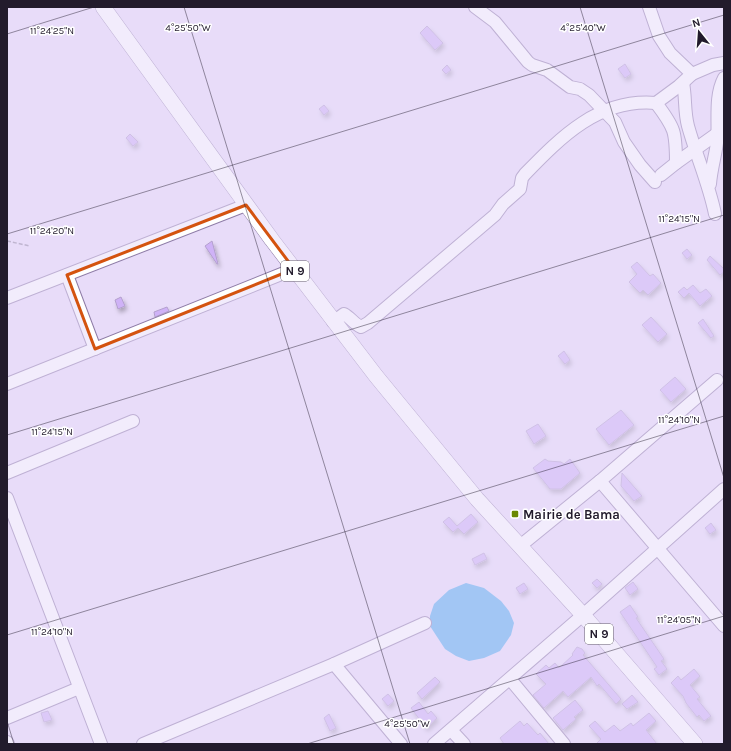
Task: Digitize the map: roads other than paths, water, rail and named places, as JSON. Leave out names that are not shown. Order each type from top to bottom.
[{"type":"main road","name":"N 9","points":[[103,7],[246,205],[333,322],[376,376],[444,460],[583,615],[695,744]]},
{"type":"street","points":[[475,7],[495,22],[528,62],[532,65],[547,70],[570,86],[580,89],[589,95],[615,122],[624,142],[640,165],[658,179],[676,163],[718,132]]},
{"type":"street","points":[[649,7],[659,36],[670,53],[692,74]]},
{"type":"street","points":[[656,104],[692,74],[713,65],[724,63]]},
{"type":"street","points":[[709,189],[721,112],[719,94],[721,83],[724,78]]},
{"type":"street","points":[[683,83],[685,94],[684,109],[688,125],[716,214]]},
{"type":"street","points":[[333,322],[344,314],[355,324],[361,327],[368,323],[495,215],[503,204],[520,188],[522,178],[525,174],[565,135],[580,123],[603,111],[646,102],[656,104],[666,116],[674,130],[676,140],[676,163]]},
{"type":"street","points":[[7,298],[246,205]]},
{"type":"street","points":[[7,384],[294,269]]},
{"type":"street","points":[[67,275],[95,349]]},
{"type":"street","points":[[520,546],[600,481],[717,380]]},
{"type":"street","points":[[7,472],[134,421]]},
{"type":"street","points":[[600,481],[724,626]]},
{"type":"street","points":[[434,744],[724,490]]},
{"type":"street","points":[[7,498],[101,744]]},
{"type":"street","points":[[142,744],[334,664],[425,623]]},
{"type":"street","points":[[334,664],[401,744]]},
{"type":"street","points":[[510,679],[563,744]]},
{"type":"street","points":[[7,718],[79,688]]},
{"type":"street","points":[[450,730],[464,744]]},
{"type":"water","points":[[466,583],[484,588],[501,601],[509,611],[514,623],[511,635],[500,651],[484,658],[469,661],[456,656],[445,649],[430,626],[430,616],[434,604],[449,590]]},
{"type":"place","name":"Mairie de Bama","points":[[515,514]]}]
